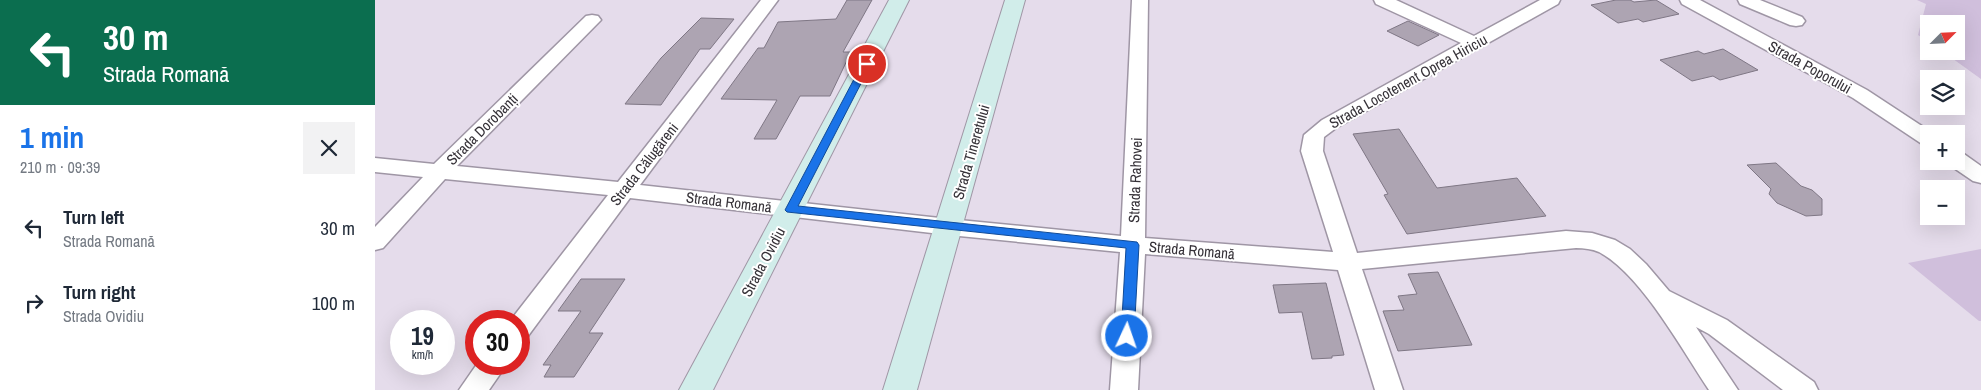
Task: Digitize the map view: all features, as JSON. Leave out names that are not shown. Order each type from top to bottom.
[{"type":"main road","name":"Strada Ovidiu","points":[[696,390],[899,0]]},
{"type":"main road","name":"Strada Tineretului","points":[[901,390],[1015,0]]},
{"type":"street","name":"Strada Călugăreni","points":[[530,315],[623,190],[770,0]]},
{"type":"street","name":"Strada Rahovei","points":[[1124,390],[1133,245],[1141,0]]},
{"type":"street","points":[[1382,0],[1475,44]]},
{"type":"street","name":"Strada Locotenent Oprea Hiriciu","points":[[1389,390],[1312,151],[1314,135],[1329,124],[1552,0]]},
{"type":"street","name":"Strada Poporului","points":[[1688,0],[1860,94],[1920,134]]},
{"type":"street","points":[[1746,0],[1796,21]]},
{"type":"street","name":"Strada Dorobanți","points":[[375,242],[439,172],[592,20]]},
{"type":"street","name":"Strada Romană","points":[[375,165],[623,190],[949,227],[1133,245],[1348,262],[1566,239],[1585,240],[1608,246],[1625,259],[1659,297]]},
{"type":"street","points":[[1965,165],[1981,176]]},
{"type":"street","points":[[1659,297],[1723,390]]},
{"type":"street","points":[[1659,297],[1718,327],[1804,390]]},
{"type":"street","points":[[473,390],[485,375]]},
{"type":"shaded area","points":[[1917,0],[1981,0],[1981,79],[1955,60],[1965,60],[1965,15],[1923,15],[1926,4]]},
{"type":"shaded area","points":[[1981,249],[1981,321],[1908,263]]},
{"type":"building","points":[[847,0],[872,0],[843,52],[851,52],[830,96],[800,96],[776,139],[754,139],[777,100],[721,99],[758,48],[764,48],[778,22],[836,19]]},
{"type":"building","points":[[1616,0],[1630,0],[1634,2],[1656,0],[1679,14],[1643,22],[1638,19],[1618,23],[1591,5]]},
{"type":"building","points":[[701,18],[734,19],[710,49],[700,49],[661,105],[625,104],[661,58]]},
{"type":"building","points":[[1408,21],[1439,35],[1418,46],[1387,31]]},
{"type":"building","points":[[1723,49],[1758,70],[1720,80],[1713,76],[1692,81],[1660,60],[1698,51],[1704,54]]},
{"type":"building","points":[[1399,129],[1437,188],[1517,178],[1546,216],[1407,234],[1384,195],[1388,194],[1353,134]]},
{"type":"building","points":[[1776,163],[1801,186],[1812,190],[1822,199],[1822,215],[1806,216],[1777,203],[1769,194],[1771,189],[1747,165]]},
{"type":"building","points":[[1438,272],[1472,345],[1398,351],[1383,311],[1404,310],[1398,296],[1417,294],[1408,274]]},
{"type":"building","points":[[581,279],[625,279],[589,333],[603,333],[574,377],[544,377],[551,365],[543,365],[581,311],[558,311]]},
{"type":"building","points":[[1326,283],[1344,355],[1312,359],[1302,312],[1279,313],[1273,285]]},
{"type":"route","points":[[867,64],[791,210],[1133,245],[1127,336]]}]
